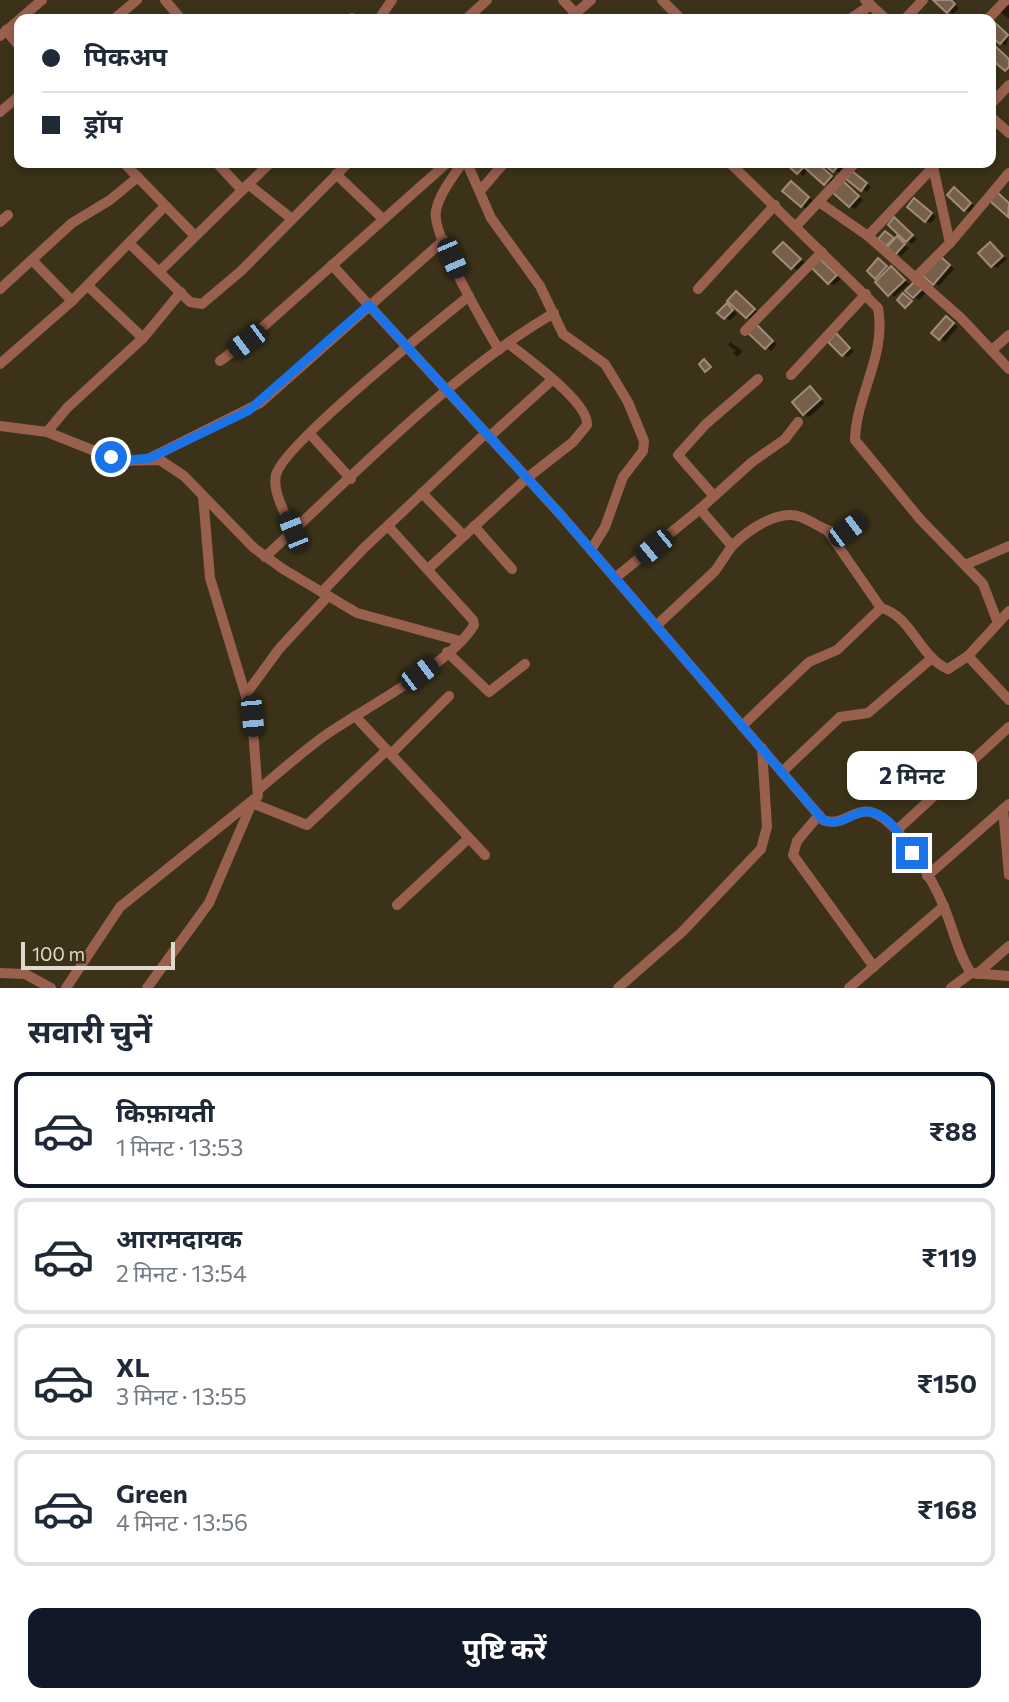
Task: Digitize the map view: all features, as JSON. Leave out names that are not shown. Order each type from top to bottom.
[{"type":"street","points":[[25,14],[42,0]]},
{"type":"street","points":[[120,14],[136,0]]},
{"type":"street","points":[[164,0],[177,14]]},
{"type":"street","points":[[472,14],[487,0]]},
{"type":"street","points":[[579,14],[591,0]]},
{"type":"street","points":[[662,0],[676,14]]},
{"type":"street","points":[[910,14],[923,0]]},
{"type":"street","points":[[993,14],[1006,0]]},
{"type":"street","points":[[996,99],[1009,85]]},
{"type":"street","points":[[0,112],[14,100]]},
{"type":"street","points":[[0,289],[72,223],[110,200],[133,168],[195,236]]},
{"type":"street","points":[[222,168],[292,219]]},
{"type":"street","points":[[160,271],[265,168]]},
{"type":"street","points":[[129,243],[196,305],[209,300],[343,168]]},
{"type":"street","points":[[220,361],[441,168]]},
{"type":"street","points":[[462,168],[442,196],[435,213],[469,296],[499,350]]},
{"type":"street","points":[[468,168],[491,218],[541,286],[563,334],[605,364],[628,402],[644,441],[643,451],[623,477],[605,527],[590,550]]},
{"type":"street","points":[[480,191],[500,168]]},
{"type":"street","points":[[735,168],[878,308],[879,341],[858,415],[855,440],[920,519],[983,584],[998,623]]},
{"type":"street","points":[[796,226],[850,168]]},
{"type":"street","points":[[868,236],[932,168]]},
{"type":"street","points":[[936,168],[950,243]]},
{"type":"street","points":[[915,278],[950,243],[1009,173]]},
{"type":"street","points":[[336,174],[383,219]]},
{"type":"street","points":[[819,202],[868,236],[992,350],[1009,369]]},
{"type":"street","points":[[698,289],[775,205]]},
{"type":"street","points":[[0,364],[88,286],[165,206]]},
{"type":"street","points":[[0,426],[47,432],[120,461],[150,458],[260,403],[444,240]]},
{"type":"street","points":[[745,331],[822,252]]},
{"type":"street","points":[[32,260],[72,301]]},
{"type":"street","points":[[332,265],[527,478],[823,820],[838,823],[858,813],[871,812],[897,830],[944,906],[974,973]]},
{"type":"street","points":[[88,286],[142,338]]},
{"type":"street","points":[[47,432],[67,408],[142,338],[181,292]]},
{"type":"street","points":[[791,375],[866,294]]},
{"type":"street","points":[[293,531],[276,488],[278,468],[310,434],[406,347],[469,296]]},
{"type":"street","points":[[265,557],[447,391],[508,343],[554,313]]},
{"type":"street","points":[[992,350],[1009,335]]},
{"type":"street","points":[[428,569],[527,478],[573,442],[587,425],[582,410],[552,380],[508,343]]},
{"type":"street","points":[[713,495],[678,455],[706,424],[758,379]]},
{"type":"street","points":[[246,694],[325,594],[388,526],[487,435],[552,380]]},
{"type":"street","points":[[615,578],[700,509],[752,462],[785,439],[798,422]]},
{"type":"street","points":[[310,434],[351,479]]},
{"type":"street","points":[[150,458],[174,469],[265,557],[325,594],[371,619],[460,641]]},
{"type":"street","points":[[422,493],[464,536]]},
{"type":"street","points":[[203,496],[210,578],[252,716],[259,789]]},
{"type":"street","points":[[700,509],[732,546]]},
{"type":"street","points":[[656,626],[715,571],[732,546],[752,528],[789,515],[800,516],[827,530],[847,530],[860,520]]},
{"type":"street","points":[[147,988],[202,914],[259,789],[325,736],[402,687],[471,630],[473,620],[388,526]]},
{"type":"street","points":[[474,526],[512,569]]},
{"type":"street","points":[[827,530],[881,608],[892,611],[923,644],[936,664],[948,669],[968,656],[1009,611]]},
{"type":"street","points":[[965,565],[1009,546]]},
{"type":"street","points":[[742,726],[809,662],[837,650],[881,608]]},
{"type":"street","points":[[447,652],[489,692],[525,664]]},
{"type":"street","points":[[968,656],[1008,697]]},
{"type":"street","points":[[783,771],[840,717],[868,713],[932,658]]},
{"type":"street","points":[[252,803],[307,825],[449,696]]},
{"type":"street","points":[[355,716],[485,855]]},
{"type":"street","points":[[897,830],[1009,727]]},
{"type":"street","points":[[618,988],[682,932],[761,849],[767,827],[762,748]]},
{"type":"street","points":[[66,988],[120,907],[252,803]]},
{"type":"street","points":[[927,876],[1006,806]]},
{"type":"street","points":[[1006,806],[1009,876]]},
{"type":"street","points":[[819,815],[797,841],[793,855],[873,967]]},
{"type":"street","points":[[397,905],[469,838]]},
{"type":"street","points":[[849,988],[944,906]]},
{"type":"street","points":[[951,988],[1009,946]]},
{"type":"street","points":[[0,973],[25,974],[51,988]]},
{"type":"street","points":[[974,973],[1009,976]]},
{"type":"building","points":[[933,0],[951,0],[955,4],[947,13]]},
{"type":"building","points":[[996,24],[1008,35],[1000,44],[996,40]]},
{"type":"building","points":[[996,47],[1009,59],[1009,67],[1005,71],[996,63]]},
{"type":"building","points":[[790,168],[803,168],[797,174]]},
{"type":"building","points":[[805,168],[823,168],[832,176],[824,185]]},
{"type":"building","points":[[852,171],[867,183],[861,191],[846,179]]},
{"type":"building","points":[[791,181],[809,197],[801,207],[782,191]]},
{"type":"building","points":[[843,181],[859,196],[849,207],[832,192]]},
{"type":"building","points":[[954,187],[971,203],[964,211],[947,195]]},
{"type":"building","points":[[997,192],[1009,203],[1008,217],[990,201]]},
{"type":"building","points":[[914,198],[932,213],[925,222],[907,207]]},
{"type":"building","points":[[894,217],[913,235],[906,242],[888,225]]},
{"type":"building","points":[[885,231],[894,238],[886,246],[878,239]]},
{"type":"building","points":[[897,236],[905,244],[895,255],[887,247]]},
{"type":"building","points":[[783,242],[801,259],[791,269],[773,252]]},
{"type":"building","points":[[990,242],[1003,256],[991,267],[978,253]]},
{"type":"building","points":[[940,256],[950,265],[933,285],[922,275]]},
{"type":"building","points":[[878,258],[887,266],[875,279],[867,271]]},
{"type":"building","points":[[820,259],[837,275],[828,284],[811,267]]},
{"type":"building","points":[[891,266],[905,280],[888,296],[875,282]]},
{"type":"building","points":[[915,281],[923,288],[913,298],[905,291]]},
{"type":"building","points":[[736,291],[755,309],[746,318],[727,301]]},
{"type":"building","points":[[903,293],[912,301],[905,308],[897,300]]},
{"type":"building","points":[[727,303],[733,310],[724,319],[717,313]]},
{"type":"building","points":[[946,316],[954,323],[939,340],[931,333]]},
{"type":"building","points":[[755,323],[773,341],[765,349],[747,332]]},
{"type":"building","points":[[836,333],[850,348],[842,356],[828,342]]},
{"type":"building","points":[[704,359],[711,367],[705,372],[699,364]]},
{"type":"building","points":[[810,386],[821,399],[803,415],[792,402]]},
{"type":"route","points":[[111,457],[120,461],[150,458],[248,411],[369,305],[560,514],[823,820],[838,823],[865,811],[877,814],[897,830],[912,853]]}]
